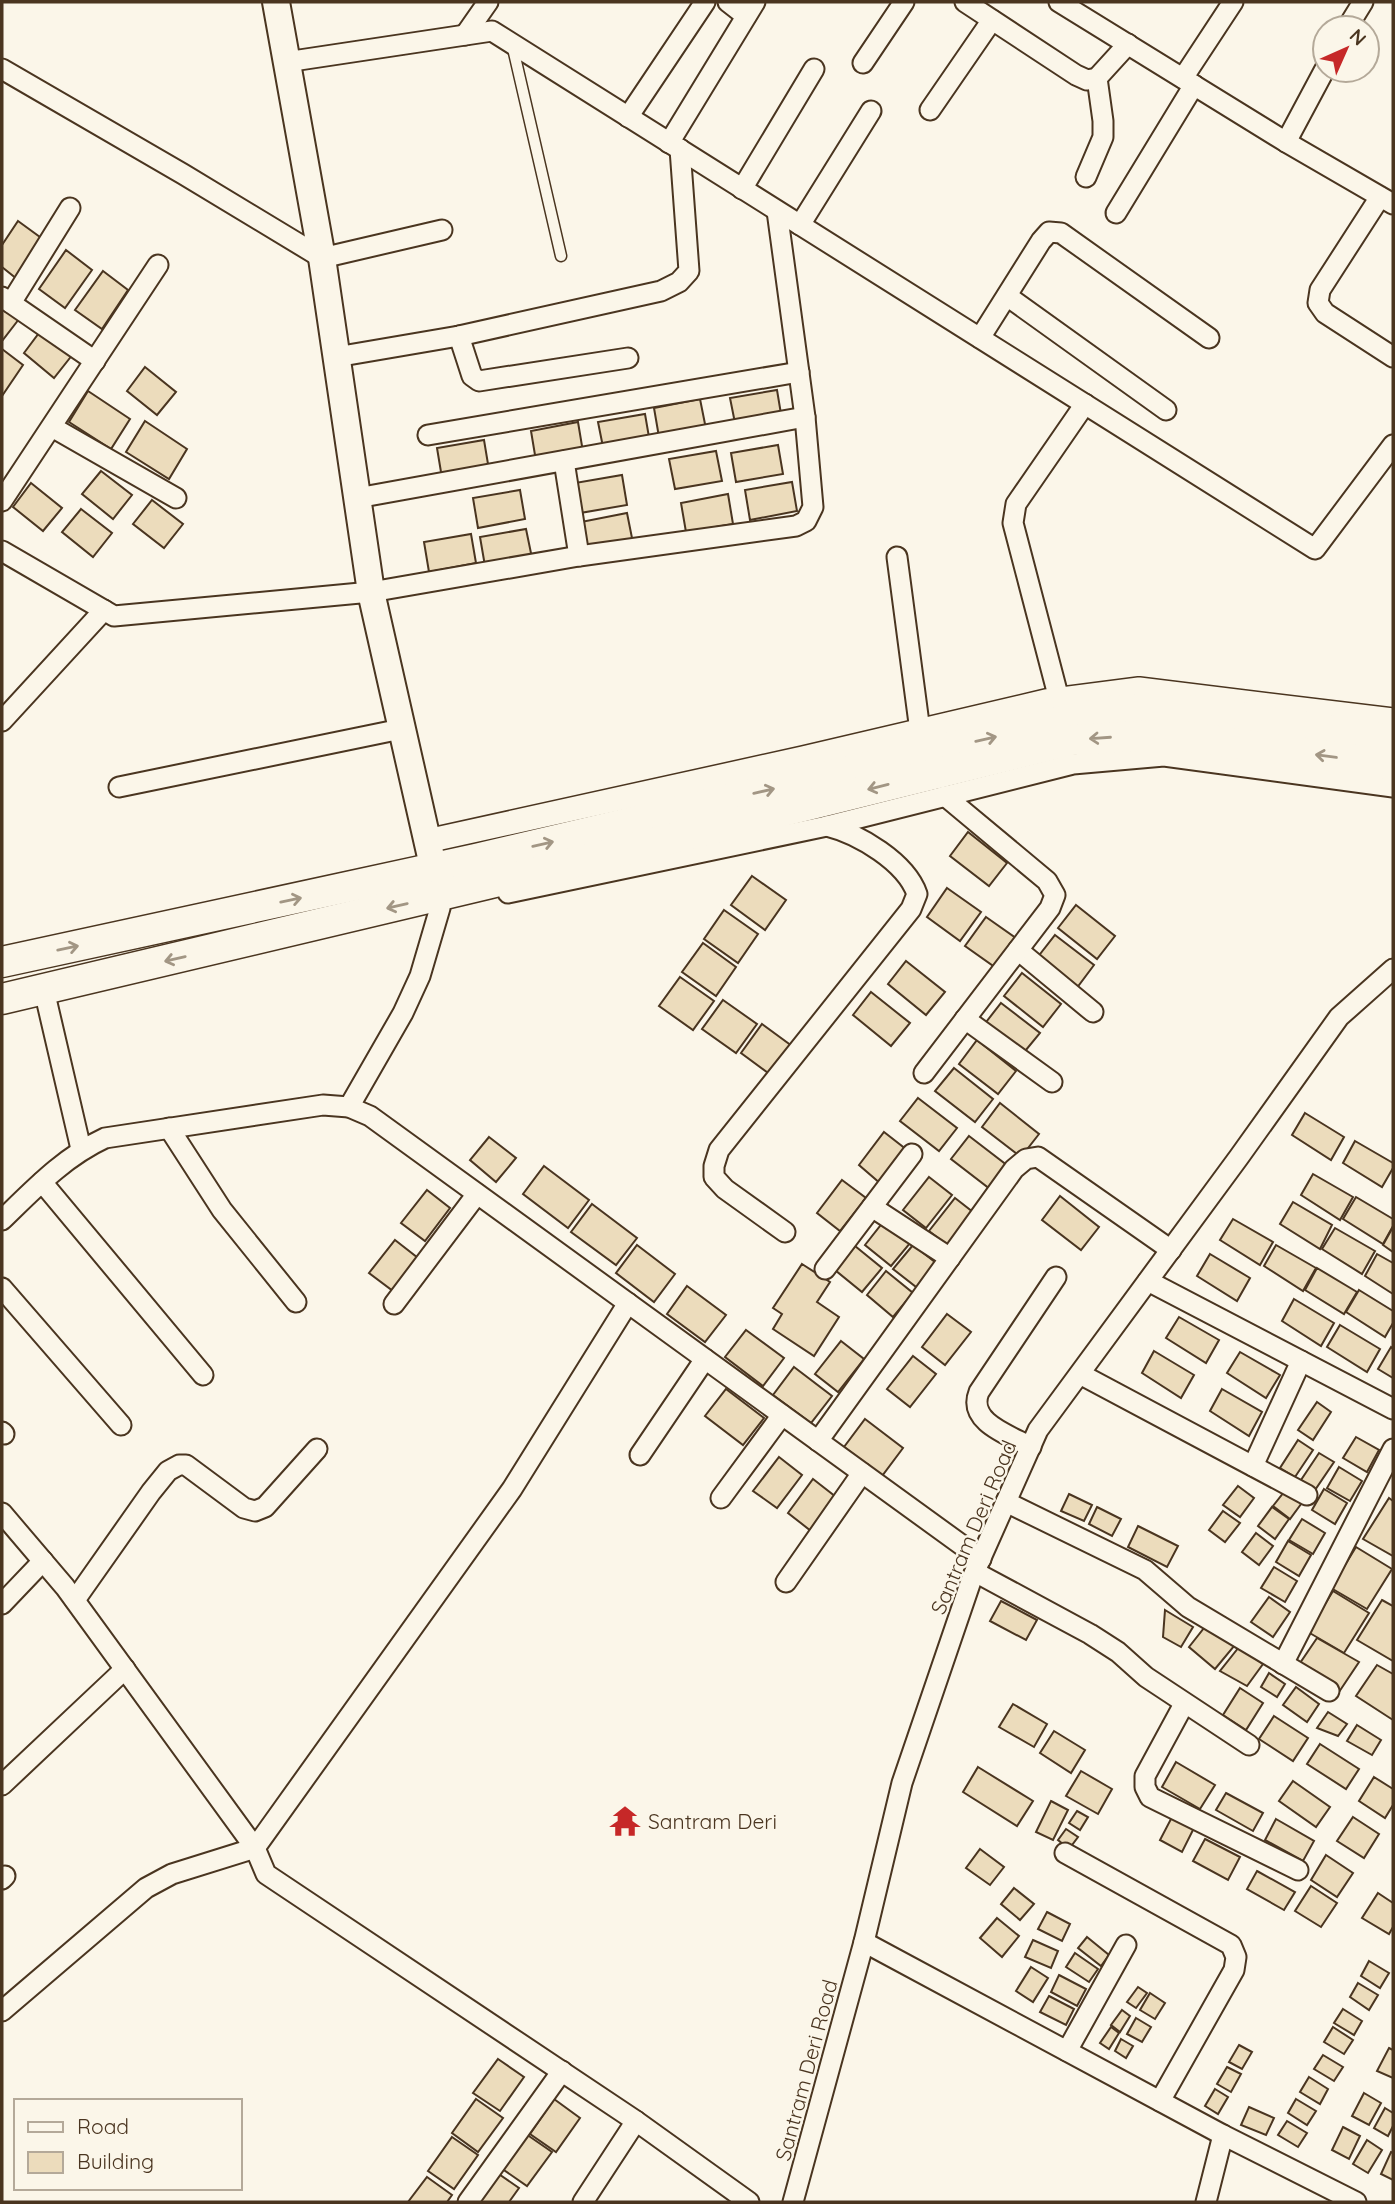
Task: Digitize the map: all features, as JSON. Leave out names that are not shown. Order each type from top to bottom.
[{"type":"main road","points":[[275,2],[322,258],[371,592],[435,878]]},
{"type":"main road","points":[[482,872],[1065,720],[1111,711],[1152,708],[1201,711],[1393,740]]},
{"type":"main road","points":[[2,962],[435,878],[482,872],[1072,740],[1168,734],[1393,765]]},
{"type":"main road","points":[[2,999],[44,990],[435,878]]},
{"type":"street","points":[[465,35],[488,2]]},
{"type":"street","points":[[628,117],[705,2]]},
{"type":"street","points":[[336,357],[459,335],[661,291],[679,282],[689,271],[675,146],[751,9],[728,2]]},
{"type":"street","points":[[863,63],[904,2]]},
{"type":"street","points":[[965,2],[1087,80],[1097,79],[1128,44]]},
{"type":"street","points":[[1059,2],[1083,8],[1128,44],[1387,201],[1320,290],[1318,303],[1325,313],[1393,357]]},
{"type":"street","points":[[1116,213],[1233,2]]},
{"type":"street","points":[[930,110],[992,20]]},
{"type":"street","points":[[286,62],[492,31],[1315,549],[1393,444]]},
{"type":"street","points":[[2,69],[322,258],[443,230]]},
{"type":"street","points":[[742,189],[814,69]]},
{"type":"street","points":[[1086,177],[1103,137],[1097,79]]},
{"type":"street","points":[[1286,142],[1317,84]]},
{"type":"street","points":[[800,225],[871,111]]},
{"type":"street","points":[[70,208],[6,300],[95,361]]},
{"type":"street","points":[[5,558],[114,616],[371,592],[579,556],[796,526],[806,521],[813,507],[805,417],[777,211]]},
{"type":"street","points":[[980,338],[1049,232],[1060,233],[1209,338]]},
{"type":"street","points":[[2,501],[158,265]]},
{"type":"street","points":[[1007,296],[1166,410]]},
{"type":"street","points":[[459,335],[472,376],[479,381],[628,358]]},
{"type":"street","points":[[428,435],[799,372]]},
{"type":"street","points":[[1059,699],[1013,523],[1016,505],[1085,404]]},
{"type":"street","points":[[357,499],[805,417]]},
{"type":"street","points":[[52,427],[176,498]]},
{"type":"street","points":[[565,461],[579,556]]},
{"type":"street","points":[[897,557],[920,731]]},
{"type":"street","points":[[2,721],[104,610]]},
{"type":"street","points":[[435,878],[920,731],[1059,699],[1139,689],[1393,719]]},
{"type":"street","points":[[119,787],[401,729]]},
{"type":"street","points":[[435,878],[827,826],[1073,764],[1125,757],[1164,756],[1393,787]]},
{"type":"street","points":[[924,1073],[1050,908],[1055,895],[1047,881],[945,796]]},
{"type":"street","points":[[785,1232],[725,1189],[713,1177],[713,1166],[719,1150],[911,909],[917,894],[912,880],[875,848],[842,830],[827,826]]},
{"type":"street","points":[[349,1107],[409,1001],[420,976],[435,878]]},
{"type":"street","points":[[1018,950],[1093,1012]]},
{"type":"street","name":"Santram Deri Road","points":[[793,2202],[864,1942],[902,1783],[978,1566],[1038,1430],[1339,1017],[1393,969]]},
{"type":"street","points":[[44,990],[81,1149]]},
{"type":"street","points":[[965,1019],[1052,1082]]},
{"type":"street","points":[[2,1220],[81,1149],[105,1138],[323,1105],[349,1107],[370,1116],[862,1473],[978,1566],[1118,1652],[1146,1677],[1184,1704],[1249,1745]]},
{"type":"street","points":[[169,1128],[222,1210],[296,1302]]},
{"type":"street","points":[[825,1269],[912,1154]]},
{"type":"street","points":[[818,1441],[1014,1169],[1026,1159],[1038,1157],[1171,1250]]},
{"type":"street","points":[[42,1182],[203,1375]]},
{"type":"street","points":[[394,1304],[477,1194]]},
{"type":"street","points":[[872,1207],[950,1258]]},
{"type":"street","points":[[1031,1447],[982,1419],[976,1410],[975,1402],[1056,1277]]},
{"type":"street","points":[[1148,1281],[1393,1409]]},
{"type":"street","points":[[2,1288],[121,1425]]},
{"type":"street","points":[[2,2011],[146,1888],[172,1874],[255,1848],[512,1489],[628,1303]]},
{"type":"street","points":[[640,1455],[705,1359]]},
{"type":"street","points":[[1253,1466],[1301,1361]]},
{"type":"street","points":[[1080,1374],[1307,1495]]},
{"type":"street","points":[[722,1499],[782,1415]]},
{"type":"street","points":[[75,1600],[168,1471],[179,1465],[187,1465],[244,1508],[254,1511],[265,1507],[317,1449]]},
{"type":"street","points":[[1283,1664],[1393,1449]]},
{"type":"street","points":[[786,1581],[862,1473]]},
{"type":"street","points":[[1006,1502],[1145,1570],[1188,1608],[1329,1691]]},
{"type":"street","points":[[2,1513],[75,1600],[255,1848],[266,1874],[636,2121],[749,2202]]},
{"type":"street","points":[[2,1604],[43,1561]]},
{"type":"street","points":[[2,1785],[125,1669]]},
{"type":"street","points":[[1184,1704],[1145,1776],[1144,1787],[1150,1797],[1298,1870]]},
{"type":"street","points":[[1065,1853],[1231,1945],[1236,1957],[1234,1970],[1160,2101]]},
{"type":"street","points":[[864,1942],[1160,2101],[1356,2202]]},
{"type":"street","points":[[1067,2051],[1126,1945]]},
{"type":"street","points":[[468,2202],[562,2071]]},
{"type":"street","points":[[583,2202],[636,2121]]},
{"type":"street","points":[[1206,2202],[1223,2134]]},
{"type":"lane","points":[[512,44],[562,256]]},
{"type":"building","points":[[18,221],[44,240],[17,279],[2,267],[2,245]]},
{"type":"building","points":[[66,250],[92,270],[65,308],[39,289]]},
{"type":"building","points":[[103,271],[128,290],[102,329],[75,310]]},
{"type":"building","points":[[2,306],[19,319],[2,341]]},
{"type":"building","points":[[42,329],[73,354],[54,378],[24,353]]},
{"type":"building","points":[[2,349],[23,365],[2,396]]},
{"type":"building","points":[[145,367],[176,392],[157,415],[127,391]]},
{"type":"building","points":[[777,390],[782,420],[736,428],[730,398]]},
{"type":"building","points":[[88,391],[130,419],[111,449],[69,422]]},
{"type":"building","points":[[700,399],[706,429],[659,437],[654,408]]},
{"type":"building","points":[[645,414],[650,443],[604,452],[598,422]]},
{"type":"building","points":[[145,421],[187,449],[169,479],[126,452]]},
{"type":"building","points":[[578,422],[583,452],[536,461],[531,431]]},
{"type":"building","points":[[484,440],[489,470],[442,478],[437,448]]},
{"type":"building","points":[[778,445],[783,474],[736,482],[731,453]]},
{"type":"building","points":[[716,451],[722,481],[675,489],[669,459]]},
{"type":"building","points":[[101,471],[132,495],[113,519],[82,494]]},
{"type":"building","points":[[622,475],[627,505],[580,513],[575,483]]},
{"type":"building","points":[[792,482],[797,511],[750,520],[745,490]]},
{"type":"building","points":[[31,483],[62,508],[43,531],[13,507]]},
{"type":"building","points":[[520,490],[525,519],[478,528],[473,498]]},
{"type":"building","points":[[728,494],[733,524],[686,532],[681,503]]},
{"type":"building","points":[[152,500],[183,524],[164,548],[133,524]]},
{"type":"building","points":[[81,509],[112,533],[93,557],[62,532]]},
{"type":"building","points":[[627,513],[633,543],[586,551],[581,522]]},
{"type":"building","points":[[526,529],[532,558],[485,566],[480,537]]},
{"type":"building","points":[[471,534],[476,563],[429,572],[424,542]]},
{"type":"building","points":[[968,832],[1007,863],[989,886],[950,856]]},
{"type":"building","points":[[752,876],[786,900],[765,930],[731,905]]},
{"type":"building","points":[[947,888],[981,912],[960,941],[927,917]]},
{"type":"building","points":[[1076,905],[1115,936],[1097,959],[1058,928]]},
{"type":"building","points":[[724,910],[758,934],[738,963],[704,939]]},
{"type":"building","points":[[986,917],[1020,941],[999,970],[965,946]]},
{"type":"building","points":[[1055,935],[1094,965],[1076,989],[1037,958]]},
{"type":"building","points":[[703,943],[736,967],[716,996],[682,972]]},
{"type":"building","points":[[906,961],[945,992],[926,1015],[888,984]]},
{"type":"building","points":[[1022,973],[1061,1004],[1043,1027],[1004,996]]},
{"type":"building","points":[[680,977],[714,1001],[693,1030],[659,1006]]},
{"type":"building","points":[[871,992],[910,1023],[891,1046],[853,1015]]},
{"type":"building","points":[[723,1000],[757,1024],[736,1053],[702,1029]]},
{"type":"building","points":[[1001,1003],[1040,1033],[1021,1056],[983,1026]]},
{"type":"building","points":[[762,1024],[796,1049],[775,1078],[741,1053]]},
{"type":"building","points":[[977,1040],[1016,1071],[998,1094],[959,1064]]},
{"type":"building","points":[[954,1068],[993,1099],[975,1122],[935,1091]]},
{"type":"building","points":[[918,1098],[957,1128],[939,1151],[900,1121]]},
{"type":"building","points":[[1000,1103],[1039,1134],[1021,1157],[982,1127]]},
{"type":"building","points":[[1305,1113],[1344,1137],[1331,1160],[1292,1135]]},
{"type":"building","points":[[884,1132],[907,1150],[881,1184],[859,1165]]},
{"type":"building","points":[[969,1136],[1008,1166],[990,1189],[951,1159]]},
{"type":"building","points":[[489,1137],[516,1158],[496,1182],[470,1160]]},
{"type":"building","points":[[1355,1141],[1393,1163],[1382,1187],[1343,1163]]},
{"type":"building","points":[[544,1166],[589,1200],[568,1228],[523,1194]]},
{"type":"building","points":[[1313,1174],[1353,1197],[1340,1220],[1301,1195]]},
{"type":"building","points":[[929,1177],[952,1195],[926,1228],[903,1210]]},
{"type":"building","points":[[842,1180],[866,1198],[840,1231],[817,1213]]},
{"type":"building","points":[[427,1190],[450,1208],[425,1241],[401,1223]]},
{"type":"building","points":[[1060,1196],[1099,1227],[1081,1250],[1042,1220]]},
{"type":"building","points":[[1356,1197],[1393,1219],[1393,1226],[1383,1244],[1343,1219]]},
{"type":"building","points":[[955,1198],[978,1216],[952,1249],[929,1231]]},
{"type":"building","points":[[1293,1202],[1332,1225],[1320,1249],[1280,1224]]},
{"type":"building","points":[[592,1204],[637,1238],[616,1265],[571,1232]]},
{"type":"building","points":[[1233,1219],[1273,1242],[1260,1265],[1220,1240]]},
{"type":"building","points":[[884,1221],[911,1242],[891,1266],[865,1245]]},
{"type":"building","points":[[1393,1227],[1393,1252],[1383,1245]]},
{"type":"building","points":[[1335,1228],[1375,1251],[1362,1274],[1322,1249]]},
{"type":"building","points":[[395,1240],[418,1258],[393,1291],[369,1273]]},
{"type":"building","points":[[637,1245],[675,1274],[654,1302],[616,1273]]},
{"type":"building","points":[[913,1245],[940,1266],[920,1290],[893,1269]]},
{"type":"building","points":[[1276,1245],[1316,1268],[1303,1291],[1264,1266]]},
{"type":"building","points":[[855,1246],[882,1268],[862,1292],[835,1270]]},
{"type":"building","points":[[1210,1254],[1250,1278],[1237,1301],[1197,1276]]},
{"type":"building","points":[[1377,1254],[1393,1263],[1393,1294],[1365,1276]]},
{"type":"building","points":[[802,1264],[830,1282],[817,1302],[839,1317],[814,1356],[773,1329],[782,1314],[773,1308]]},
{"type":"building","points":[[1317,1268],[1357,1292],[1344,1314],[1305,1290]]},
{"type":"building","points":[[886,1271],[913,1293],[893,1317],[867,1295]]},
{"type":"building","points":[[687,1286],[726,1315],[705,1342],[667,1314]]},
{"type":"building","points":[[1359,1290],[1393,1311],[1393,1323],[1385,1337],[1346,1312]]},
{"type":"building","points":[[1294,1299],[1334,1323],[1321,1346],[1282,1321]]},
{"type":"building","points":[[947,1314],[971,1332],[945,1365],[922,1347]]},
{"type":"building","points":[[1179,1317],[1219,1340],[1206,1363],[1166,1338]]},
{"type":"building","points":[[1340,1325],[1380,1349],[1367,1372],[1327,1347]]},
{"type":"building","points":[[746,1330],[784,1358],[763,1386],[725,1357]]},
{"type":"building","points":[[841,1341],[864,1359],[838,1392],[815,1374]]},
{"type":"building","points":[[1391,1347],[1393,1349],[1393,1378],[1378,1369]]},
{"type":"building","points":[[1154,1351],[1194,1375],[1181,1398],[1142,1373]]},
{"type":"building","points":[[1240,1352],[1280,1375],[1266,1398],[1227,1373]]},
{"type":"building","points":[[913,1356],[936,1374],[910,1407],[887,1389]]},
{"type":"building","points":[[794,1367],[832,1396],[811,1423],[773,1395]]},
{"type":"building","points":[[726,1389],[764,1418],[743,1445],[705,1416]]},
{"type":"building","points":[[1222,1389],[1262,1412],[1249,1436],[1210,1411]]},
{"type":"building","points":[[1317,1402],[1331,1412],[1313,1440],[1298,1430]]},
{"type":"building","points":[[865,1419],[903,1448],[882,1476],[844,1447]]},
{"type":"building","points":[[1356,1437],[1379,1450],[1367,1472],[1343,1458]]},
{"type":"building","points":[[1298,1440],[1313,1450],[1295,1477],[1280,1468]]},
{"type":"building","points":[[1319,1453],[1334,1462],[1315,1490],[1301,1480]]},
{"type":"building","points":[[779,1457],[802,1475],[777,1508],[753,1491]]},
{"type":"building","points":[[1339,1467],[1362,1481],[1350,1501],[1327,1488]]},
{"type":"building","points":[[813,1479],[836,1497],[811,1531],[788,1513]]},
{"type":"building","points":[[1238,1486],[1254,1498],[1240,1517],[1223,1505]]},
{"type":"building","points":[[1288,1487],[1304,1500],[1290,1519],[1273,1506]]},
{"type":"building","points":[[1324,1489],[1347,1503],[1335,1524],[1312,1510]]},
{"type":"building","points":[[1069,1494],[1092,1505],[1084,1521],[1061,1511]]},
{"type":"building","points":[[1389,1498],[1393,1501],[1393,1556],[1363,1539]]},
{"type":"building","points":[[1097,1507],[1121,1519],[1112,1536],[1089,1524]]},
{"type":"building","points":[[1272,1507],[1289,1519],[1275,1539],[1258,1526]]},
{"type":"building","points":[[1223,1511],[1240,1523],[1225,1542],[1209,1530]]},
{"type":"building","points":[[1302,1519],[1325,1533],[1313,1554],[1289,1540]]},
{"type":"building","points":[[1138,1526],[1178,1546],[1167,1567],[1128,1547]]},
{"type":"building","points":[[1256,1533],[1273,1546],[1259,1565],[1242,1552]]},
{"type":"building","points":[[1288,1541],[1311,1555],[1299,1576],[1276,1562]]},
{"type":"building","points":[[1356,1547],[1392,1569],[1367,1609],[1331,1588]]},
{"type":"building","points":[[1274,1567],[1297,1581],[1285,1602],[1261,1588]]},
{"type":"building","points":[[1333,1591],[1369,1613],[1344,1653],[1308,1632]]},
{"type":"building","points":[[1269,1597],[1290,1612],[1273,1637],[1251,1622]]},
{"type":"building","points":[[1382,1600],[1393,1606],[1393,1661],[1357,1640]]},
{"type":"building","points":[[1001,1601],[1037,1620],[1026,1640],[990,1621]]},
{"type":"building","points":[[1165,1610],[1193,1627],[1181,1647],[1163,1637]]},
{"type":"building","points":[[1208,1623],[1235,1645],[1215,1669],[1189,1647]]},
{"type":"building","points":[[1317,1638],[1359,1662],[1337,1695],[1296,1669]]},
{"type":"building","points":[[1239,1647],[1263,1664],[1247,1686],[1220,1671]]},
{"type":"building","points":[[1377,1665],[1393,1674],[1393,1720],[1356,1696]]},
{"type":"building","points":[[1269,1673],[1285,1684],[1277,1697],[1261,1687]]},
{"type":"building","points":[[1296,1687],[1319,1704],[1307,1722],[1283,1705]]},
{"type":"building","points":[[1240,1688],[1263,1703],[1246,1730],[1223,1715]]},
{"type":"building","points":[[1013,1704],[1047,1724],[1034,1747],[999,1727]]},
{"type":"building","points":[[1328,1712],[1347,1724],[1338,1736],[1317,1728]]},
{"type":"building","points":[[1274,1716],[1308,1738],[1293,1761],[1259,1739]]},
{"type":"building","points":[[1357,1725],[1381,1740],[1372,1755],[1347,1741]]},
{"type":"building","points":[[1054,1731],[1085,1750],[1071,1773],[1040,1753]]},
{"type":"building","points":[[1320,1744],[1359,1769],[1346,1789],[1307,1764]]},
{"type":"building","points":[[1176,1762],[1215,1785],[1200,1809],[1162,1787]]},
{"type":"building","points":[[978,1767],[1033,1801],[1017,1826],[963,1792]]},
{"type":"building","points":[[1081,1771],[1112,1789],[1098,1814],[1066,1796]]},
{"type":"building","points":[[1374,1777],[1393,1789],[1393,1805],[1385,1818],[1359,1801]]},
{"type":"building","points":[[1293,1781],[1330,1807],[1316,1827],[1279,1801]]},
{"type":"building","points":[[1226,1793],[1263,1813],[1253,1831],[1216,1810]]},
{"type":"building","points":[[1051,1801],[1068,1810],[1053,1840],[1036,1832]]},
{"type":"building","points":[[1077,1811],[1088,1817],[1080,1830],[1069,1823]]},
{"type":"building","points":[[1172,1817],[1194,1828],[1182,1852],[1160,1840]]},
{"type":"building","points":[[1353,1817],[1379,1834],[1364,1858],[1337,1841]]},
{"type":"building","points":[[1276,1819],[1314,1841],[1303,1861],[1265,1840]]},
{"type":"building","points":[[1066,1829],[1078,1837],[1069,1849],[1058,1840]]},
{"type":"building","points":[[1205,1839],[1240,1857],[1228,1880],[1193,1861]]},
{"type":"building","points":[[980,1849],[1004,1867],[990,1885],[966,1868]]},
{"type":"building","points":[[1326,1855],[1353,1873],[1337,1897],[1311,1880]]},
{"type":"building","points":[[1257,1871],[1295,1892],[1284,1910],[1247,1889]]},
{"type":"building","points":[[1311,1886],[1337,1903],[1321,1927],[1295,1911]]},
{"type":"building","points":[[1014,1888],[1034,1904],[1020,1920],[1001,1904]]},
{"type":"building","points":[[1378,1893],[1393,1903],[1393,1927],[1389,1934],[1362,1918]]},
{"type":"building","points":[[1047,1912],[1070,1924],[1062,1941],[1038,1929]]},
{"type":"building","points":[[997,1918],[1019,1936],[1002,1957],[980,1938]]},
{"type":"building","points":[[1087,1937],[1109,1955],[1101,1966],[1078,1948]]},
{"type":"building","points":[[1033,1940],[1058,1951],[1051,1968],[1025,1957]]},
{"type":"building","points":[[1075,1953],[1098,1969],[1089,1982],[1066,1967]]},
{"type":"building","points":[[1369,1961],[1389,1973],[1380,1988],[1361,1976]]},
{"type":"building","points":[[1031,1967],[1048,1978],[1033,2002],[1016,1991]]},
{"type":"building","points":[[1059,1975],[1086,1989],[1077,2006],[1051,1992]]},
{"type":"building","points":[[1358,1983],[1378,1995],[1369,2010],[1350,1997]]},
{"type":"building","points":[[1138,1987],[1147,1993],[1136,2008],[1127,2002]]},
{"type":"building","points":[[1150,1993],[1165,2003],[1155,2019],[1140,2010]]},
{"type":"building","points":[[1049,1996],[1074,2009],[1066,2025],[1040,2012]]},
{"type":"building","points":[[1343,2009],[1362,2021],[1354,2035],[1334,2023]]},
{"type":"building","points":[[1122,2010],[1130,2016],[1120,2032],[1111,2025]]},
{"type":"building","points":[[1136,2018],[1151,2027],[1142,2042],[1127,2034]]},
{"type":"building","points":[[1111,2027],[1119,2033],[1109,2049],[1100,2043]]},
{"type":"building","points":[[1333,2027],[1353,2040],[1344,2054],[1324,2042]]},
{"type":"building","points":[[1121,2039],[1133,2046],[1126,2058],[1115,2051]]},
{"type":"building","points":[[1239,2045],[1252,2052],[1242,2069],[1229,2062]]},
{"type":"building","points":[[1389,2048],[1393,2050],[1393,2078],[1377,2071]]},
{"type":"building","points":[[1323,2055],[1343,2067],[1334,2081],[1314,2069]]},
{"type":"building","points":[[498,2059],[524,2077],[500,2111],[473,2093]]},
{"type":"building","points":[[1227,2067],[1241,2074],[1231,2092],[1217,2084]]},
{"type":"building","points":[[1309,2077],[1328,2089],[1320,2104],[1300,2092]]},
{"type":"building","points":[[1215,2089],[1228,2097],[1218,2114],[1205,2106]]},
{"type":"building","points":[[1364,2093],[1381,2103],[1369,2125],[1352,2116]]},
{"type":"building","points":[[476,2099],[503,2118],[478,2152],[452,2133]]},
{"type":"building","points":[[554,2099],[580,2118],[556,2152],[530,2134]]},
{"type":"building","points":[[1296,2099],[1316,2111],[1307,2125],[1288,2113]]},
{"type":"building","points":[[1249,2107],[1274,2118],[1266,2135],[1241,2125]]},
{"type":"building","points":[[1385,2108],[1393,2113],[1393,2126],[1388,2136],[1374,2128]]},
{"type":"building","points":[[1287,2121],[1307,2133],[1298,2147],[1278,2135]]},
{"type":"building","points":[[1343,2127],[1360,2136],[1349,2159],[1332,2150]]},
{"type":"building","points":[[526,2134],[552,2152],[527,2186],[501,2168]]},
{"type":"building","points":[[452,2137],[478,2155],[454,2189],[428,2171]]},
{"type":"building","points":[[1367,2140],[1382,2150],[1368,2173],[1353,2164]]},
{"type":"building","points":[[1391,2152],[1393,2153],[1393,2180],[1381,2174]]},
{"type":"building","points":[[493,2170],[519,2188],[509,2202],[470,2202]]},
{"type":"building","points":[[427,2177],[452,2195],[447,2202],[408,2202]]},
{"type":"place","name":"Santram Deri","points":[[625,1821]]}]
